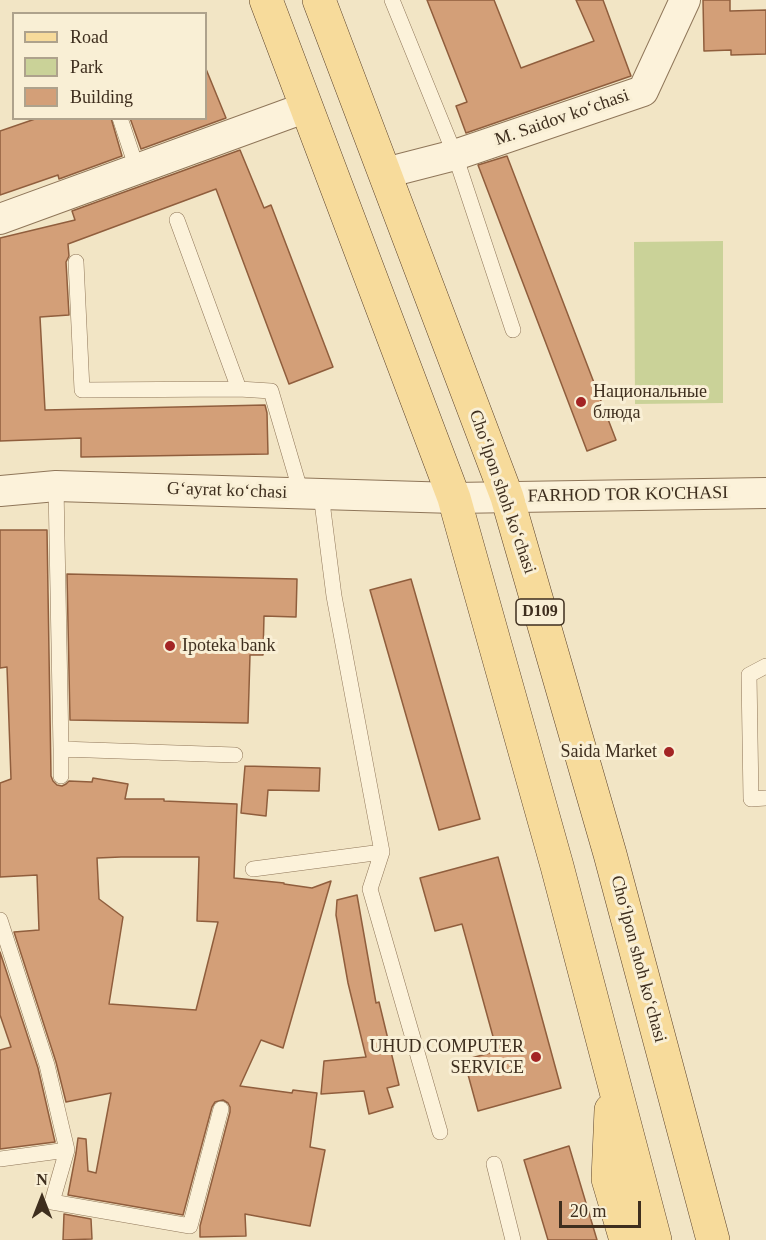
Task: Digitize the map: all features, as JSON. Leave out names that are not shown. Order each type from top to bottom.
[{"type":"main road","name":"D109","points":[[266,0],[454,498],[554,855],[655,1240]]},
{"type":"main road","name":"Choʻlpon shoh koʻchasi","points":[[319,0],[507,497],[610,854],[713,1240]]},
{"type":"main road","points":[[612,1078],[608,1179],[626,1240]]},
{"type":"street","name":"M. Saidov koʻchasi","points":[[385,173],[455,155],[644,91],[685,0]]},
{"type":"street","points":[[0,219],[307,107]]},
{"type":"street","name":"Gʻayrat koʻchasi","points":[[0,491],[56,486],[454,498]]},
{"type":"street","name":"FARHOD TOR KO'CHASI","points":[[454,498],[766,493]]},
{"type":"lane","points":[[392,0],[455,155],[513,330]]},
{"type":"lane","points":[[121,120],[137,169]]},
{"type":"lane","points":[[177,220],[239,388]]},
{"type":"lane","points":[[76,262],[82,390],[239,388],[272,391],[311,494],[334,596],[382,852],[370,889],[440,1132]]},
{"type":"lane","points":[[56,486],[61,776]]},
{"type":"lane","points":[[766,666],[749,675],[751,799],[766,798]]},
{"type":"lane","points":[[61,749],[235,755]]},
{"type":"lane","points":[[253,869],[382,852]]},
{"type":"lane","points":[[0,920],[47,1065],[67,1150],[52,1202],[190,1226],[221,1109]]},
{"type":"lane","points":[[0,1160],[67,1150]]},
{"type":"lane","points":[[494,1164],[513,1240]]},
{"type":"green space","points":[[723,241],[723,403],[635,404],[634,242]]},
{"type":"building","points":[[427,0],[494,0],[521,68],[594,41],[576,0],[603,0],[631,76],[466,133],[456,106],[467,102]]},
{"type":"building","points":[[703,0],[730,0],[730,11],[766,10],[766,54],[731,55],[731,50],[704,51]]},
{"type":"building","points":[[207,71],[226,118],[141,149],[131,120],[207,120]]},
{"type":"building","points":[[32,120],[112,120],[122,156],[59,179],[58,175],[0,195],[0,131]]},
{"type":"building","points":[[240,150],[264,208],[271,205],[333,367],[289,384],[216,189],[68,244],[69,256],[66,262],[69,315],[40,317],[45,410],[265,405],[268,454],[81,457],[81,438],[0,441],[0,238],[75,220],[72,211]]},
{"type":"building","points":[[507,156],[616,440],[587,451],[478,165]]},
{"type":"building","points":[[0,530],[47,530],[51,776],[53,781],[62,786],[69,781],[92,782],[93,778],[128,784],[125,799],[237,804],[234,878],[312,888],[331,881],[283,1048],[261,1040],[240,1086],[292,1093],[293,1090],[317,1093],[310,1147],[325,1150],[310,1226],[245,1214],[246,1236],[200,1237],[200,1226],[230,1112],[228,1103],[223,1100],[215,1102],[212,1107],[183,1215],[68,1195],[78,1138],[86,1139],[88,1171],[96,1173],[111,1093],[66,1102],[56,1062],[14,932],[39,930],[37,875],[0,877],[0,783],[11,779],[7,667],[0,668]],"holes":[[[199,857],[197,921],[218,922],[196,1010],[109,1004],[123,917],[99,899],[97,858]]]},
{"type":"building","name":"Ipoteka bank","points":[[67,574],[297,579],[296,617],[264,616],[263,655],[250,655],[248,723],[70,720]]},
{"type":"building","points":[[411,579],[480,819],[439,830],[370,590]]},
{"type":"building","points":[[245,766],[320,768],[319,791],[268,790],[266,816],[241,813]]},
{"type":"building","points":[[498,857],[561,1088],[478,1111],[464,1060],[497,1051],[462,924],[435,931],[420,878]]},
{"type":"building","points":[[357,895],[376,1003],[379,1002],[399,1085],[387,1088],[393,1107],[369,1114],[364,1091],[321,1094],[324,1061],[366,1057],[348,983],[336,915],[337,900]]},
{"type":"building","points":[[0,952],[38,1068],[55,1142],[0,1149],[0,1050],[11,1047],[0,1015]]},
{"type":"building","points":[[569,1146],[597,1240],[548,1240],[524,1160]]},
{"type":"building","points":[[64,1214],[91,1219],[92,1239],[63,1240]]},
{"type":"place","name":"Национальные блюда","points":[[581,402]]},
{"type":"place","name":"Ipoteka bank","points":[[170,646]]},
{"type":"place","name":"Saida Market","points":[[669,752]]},
{"type":"place","name":"UHUD COMPUTER SERVICE","points":[[536,1057]]}]
